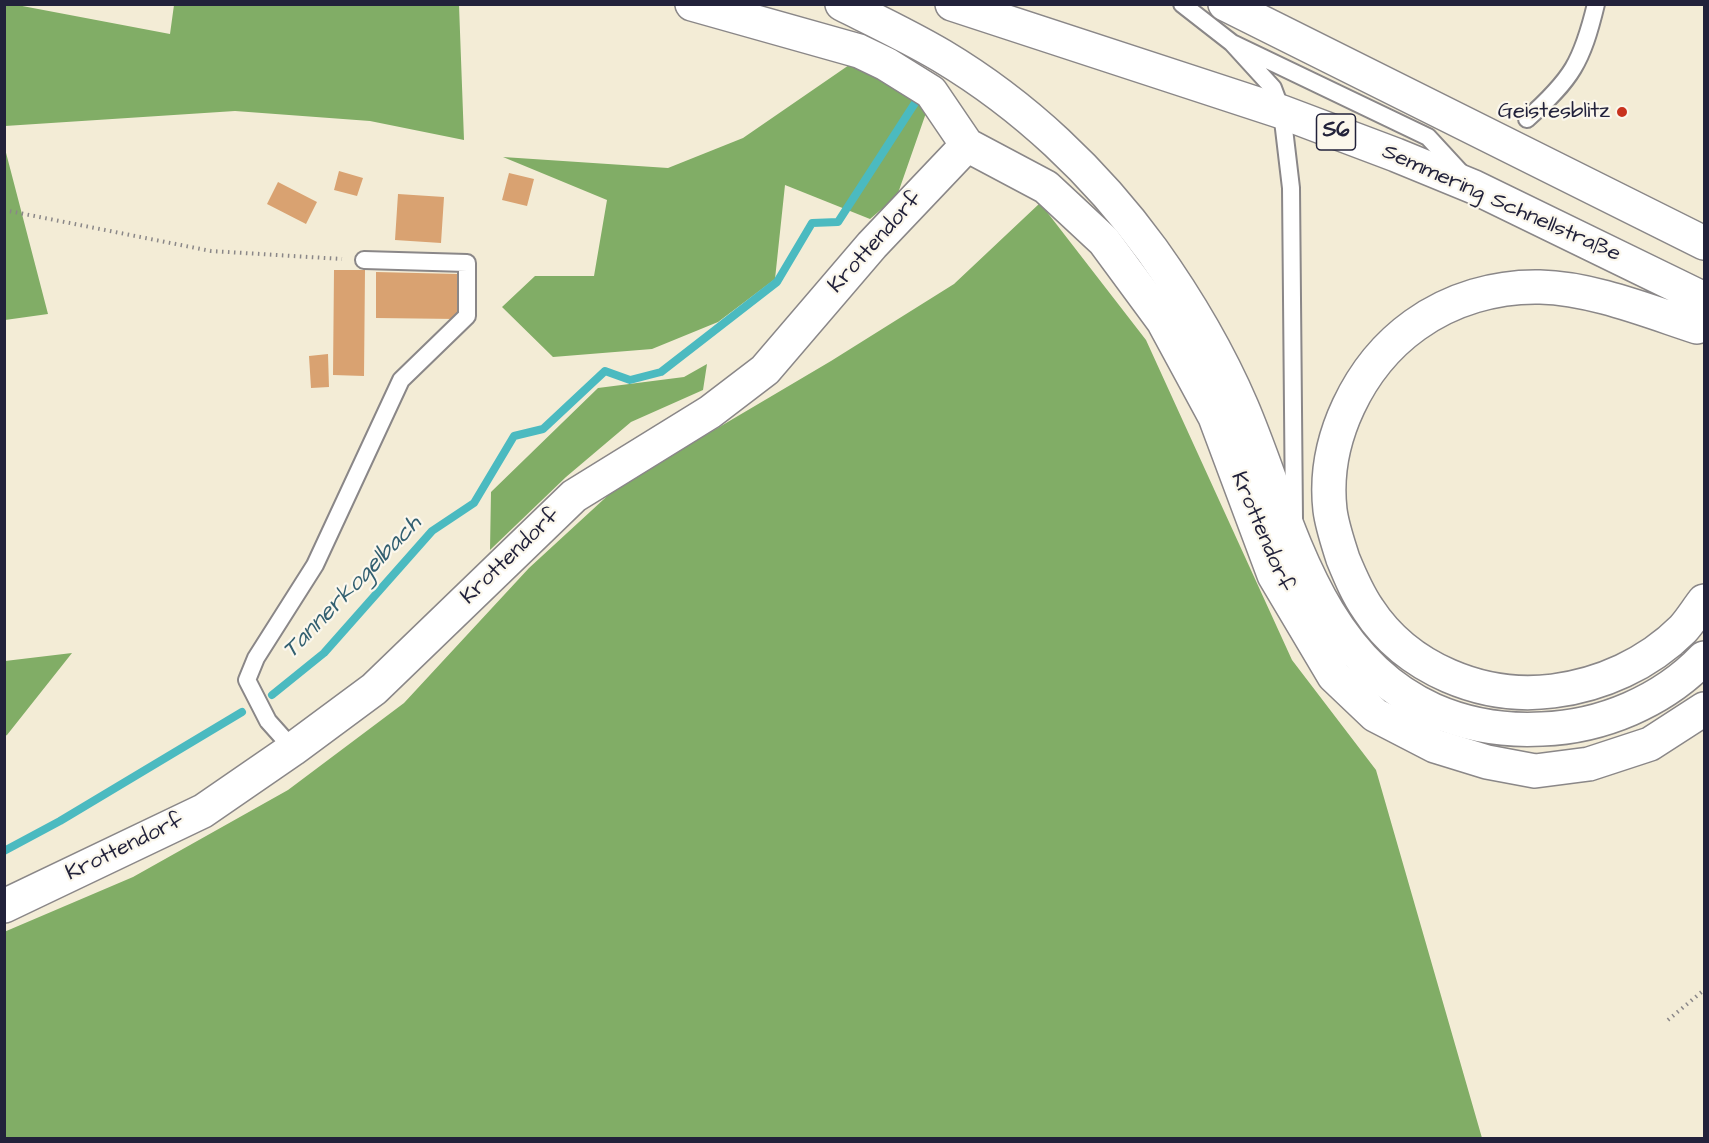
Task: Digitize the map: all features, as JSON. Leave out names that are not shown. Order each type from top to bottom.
[{"type":"main road","name":"Krottendorf","points":[[692,4],[859,51],[886,64],[931,92],[968,145],[1046,187],[1104,241],[1163,321],[1215,417],[1274,575],[1334,676],[1375,715],[1435,746],[1487,762],[1535,771],[1589,764],[1650,744],[1704,709]]},
{"type":"main road","points":[[842,4],[893,28],[944,57],[992,90],[1036,124],[1117,205],[1188,302],[1217,354],[1242,408],[1294,543],[1319,597],[1343,636],[1364,662],[1389,684],[1418,703],[1451,717],[1485,726],[1524,730],[1561,729],[1598,721],[1631,709],[1663,691],[1704,658]]},
{"type":"main road","name":"Semmering Schnellstraße","points":[[952,4],[1282,112],[1395,155],[1474,187],[1704,299]]},
{"type":"main road","points":[[1225,4],[1704,243]]},
{"type":"main road","name":"Krottendorf","points":[[4,906],[203,811],[374,689],[574,496],[710,412],[765,370],[872,245],[968,145]]},
{"type":"main road","points":[[1704,325],[1696,327],[1626,304],[1574,291],[1540,287],[1507,289],[1474,296],[1440,309],[1414,325],[1390,348],[1366,376],[1348,405],[1337,435],[1330,471],[1330,509],[1337,542],[1352,580],[1368,610],[1413,656],[1465,683],[1498,691],[1533,694],[1595,683],[1628,669],[1657,652],[1683,628],[1704,601]]},
{"type":"lane","points":[[1182,4],[1232,43],[1274,88],[1282,112],[1291,188],[1294,543]]},
{"type":"lane","points":[[1527,119],[1554,95],[1573,72],[1587,43],[1596,4]]},
{"type":"lane","points":[[1232,43],[1428,137],[1474,187]]},
{"type":"lane","points":[[293,749],[268,721],[247,680],[256,658],[315,565],[401,380],[467,316],[467,263],[364,260]]},
{"type":"path","points":[[4,210],[211,251],[364,260]]},
{"type":"path","points":[[1668,1020],[1704,990]]},
{"type":"green space","points":[[5,4],[170,34],[174,5],[459,5],[464,140],[370,121],[235,111],[5,126]]},
{"type":"green space","points":[[852,63],[914,95],[926,113],[897,196],[870,219],[785,185],[775,279],[718,322],[652,349],[553,357],[502,307],[535,276],[594,276],[607,200],[503,157],[668,168],[743,138]]},
{"type":"green space","points":[[4,145],[48,314],[5,320],[4,320]]},
{"type":"green space","points":[[1040,203],[1146,340],[1292,660],[1376,770],[1482,1138],[5,1138],[4,932],[133,877],[288,790],[404,703],[529,568],[616,488],[831,361],[954,284]]},
{"type":"green space","points":[[707,364],[703,390],[631,422],[566,477],[490,550],[491,492],[598,388],[684,377]]},
{"type":"green space","points":[[72,653],[7,735],[5,736],[5,661]]},
{"type":"building","points":[[339,171],[363,178],[357,196],[334,190]]},
{"type":"building","points":[[509,173],[534,179],[527,206],[502,200]]},
{"type":"building","points":[[278,182],[317,202],[306,224],[267,204]]},
{"type":"building","points":[[398,194],[444,197],[441,243],[395,240]]},
{"type":"building","points":[[334,270],[365,270],[364,376],[333,375]]},
{"type":"building","points":[[376,272],[457,274],[457,319],[376,318]]},
{"type":"building","points":[[328,354],[329,387],[311,388],[309,356]]},
{"type":"waterway","name":"Tannerkogelbach","points":[[272,695],[324,653],[432,531],[474,503],[514,436],[543,429],[605,371],[630,380],[661,372],[777,282],[812,223],[838,222],[915,103]]},
{"type":"waterway","name":"Tannerkogelbach","points":[[4,851],[60,821],[242,712]]},
{"type":"place","name":"Geistesblitz","points":[[1622,112]]}]
